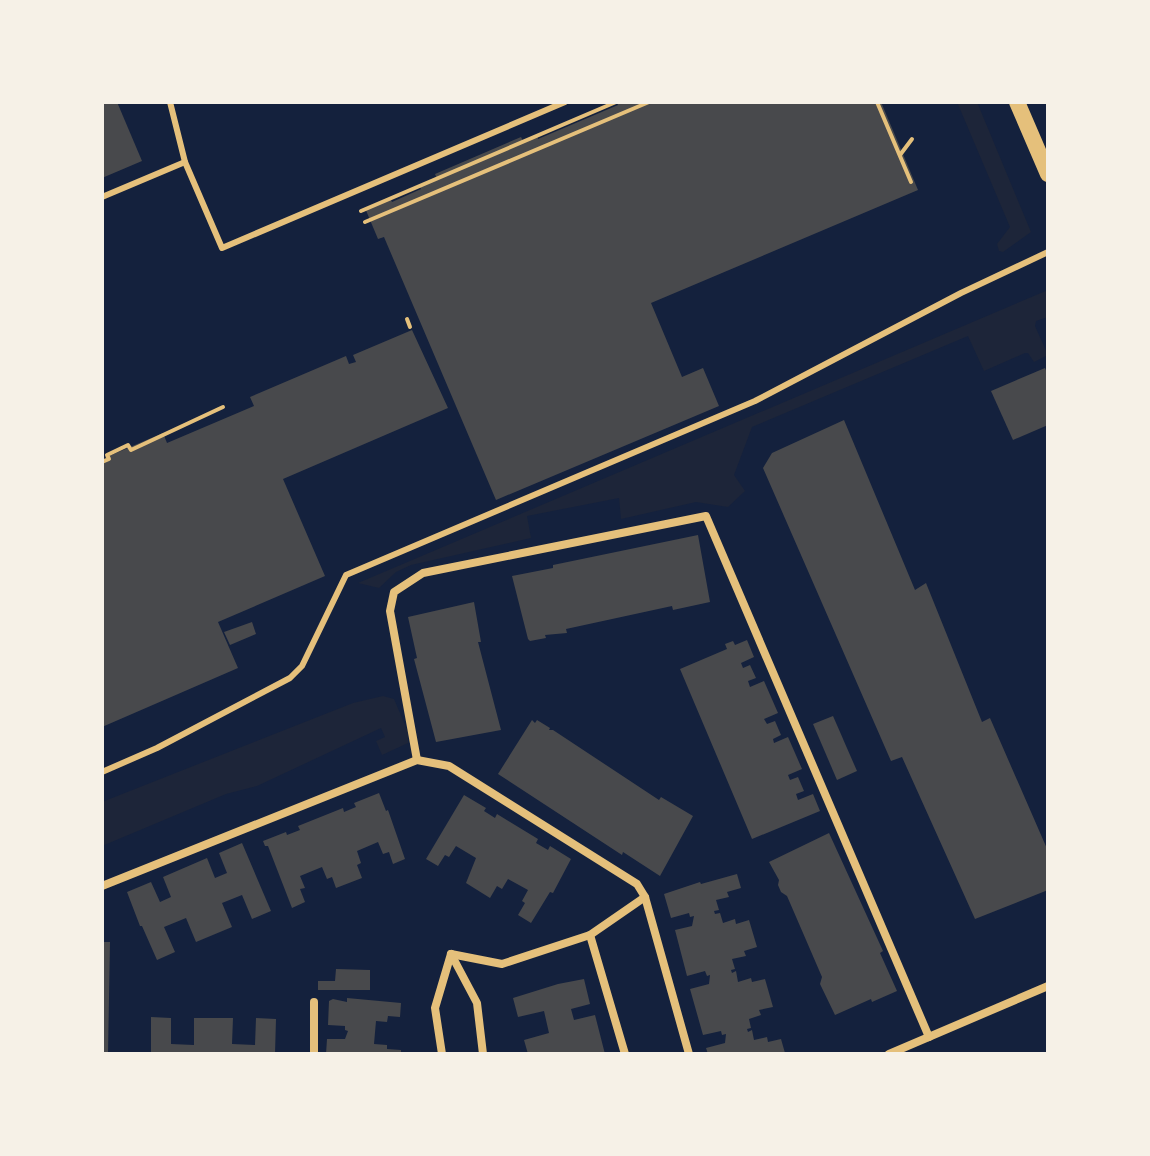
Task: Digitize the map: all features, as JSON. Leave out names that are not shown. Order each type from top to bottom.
[{"type":"main road","points":[[1017,102],[1048,174]]},
{"type":"street","points":[[417,760],[390,611],[394,592],[423,573],[706,516],[929,1037]]},
{"type":"street","points":[[102,886],[417,760],[449,766],[637,884],[645,897],[689,1054]]},
{"type":"street","points":[[451,954],[502,964],[590,935],[645,897]]},
{"type":"street","points":[[590,935],[625,1054]]},
{"type":"street","points":[[442,1054],[435,1008],[451,954]]},
{"type":"street","points":[[451,954],[477,1003],[483,1054]]},
{"type":"street","points":[[889,1054],[1048,986]]},
{"type":"street","points":[[314,1002],[314,1054]]},
{"type":"lane","points":[[170,102],[185,162],[222,248],[565,102]]},
{"type":"lane","points":[[102,197],[185,162]]},
{"type":"lane","points":[[102,772],[157,748],[290,678],[302,666],[346,575],[755,401],[961,293],[1048,252]]},
{"type":"path","points":[[361,211],[616,102]]},
{"type":"path","points":[[365,222],[649,102]]},
{"type":"path","points":[[884,102],[879,105],[911,182]]},
{"type":"path","points":[[900,155],[912,139]]},
{"type":"path","points":[[407,319],[410,327]]},
{"type":"path","points":[[102,462],[109,459],[107,455],[128,445],[131,450],[221,408],[222,415]]},
{"type":"shaded area","points":[[957,102],[977,102],[1031,232],[1003,252],[999,251],[997,244],[1010,227]]},
{"type":"shaded area","points":[[1048,290],[1048,317],[1036,321],[1035,326],[1048,355],[1034,362],[1025,353],[984,371],[968,336],[752,427],[734,475],[745,491],[728,507],[696,502],[621,519],[619,498],[527,516],[531,538],[411,565],[396,572],[379,588],[358,583]]},
{"type":"shaded area","points":[[383,696],[394,699],[408,732],[408,743],[382,755],[376,741],[385,737],[381,728],[257,786],[226,794],[102,846],[102,802],[353,703]]},
{"type":"building","points":[[102,102],[117,102],[142,161],[102,178]]},
{"type":"building","points":[[617,102],[881,102],[918,190],[651,303],[682,377],[703,368],[719,406],[496,500],[384,237],[378,239],[365,208],[390,198],[392,202],[421,189],[437,179],[435,174],[521,137],[523,141],[537,135],[538,139],[618,105]]},
{"type":"building","points":[[412,330],[448,408],[283,479],[325,576],[218,622],[238,668],[102,727],[102,459],[163,433],[167,443],[254,406],[250,397],[346,356],[349,364],[356,362],[353,355]]},
{"type":"building","points":[[1045,368],[1048,375],[1048,425],[1013,440],[991,391]]},
{"type":"building","points":[[844,420],[915,590],[926,583],[982,722],[990,718],[1048,851],[1048,890],[975,919],[902,757],[891,761],[763,468],[772,453]]},
{"type":"building","points":[[698,535],[710,602],[673,610],[672,606],[566,629],[567,633],[545,635],[546,638],[528,639],[512,576]]},
{"type":"building","points":[[474,602],[481,642],[478,642],[501,730],[436,742],[414,659],[417,658],[408,617]]},
{"type":"building","points":[[252,622],[256,634],[230,645],[224,632]]},
{"type":"building","points":[[747,640],[754,657],[741,663],[743,668],[750,665],[756,678],[748,681],[750,687],[764,681],[778,713],[764,719],[767,724],[775,721],[781,735],[773,739],[774,743],[788,737],[802,769],[788,775],[790,780],[798,777],[804,791],[796,794],[798,800],[813,794],[820,811],[752,839],[680,669],[727,649],[725,644],[733,641],[735,645]]},
{"type":"building","points":[[833,716],[857,771],[837,780],[813,724]]},
{"type":"building","points":[[532,720],[550,728],[659,800],[661,797],[693,816],[660,876],[623,852],[622,855],[498,774]]},
{"type":"building","points":[[379,793],[405,859],[393,864],[389,852],[383,854],[378,842],[357,851],[361,863],[357,865],[362,878],[336,888],[332,877],[327,879],[322,867],[300,876],[305,888],[300,889],[305,902],[292,908],[268,846],[263,841],[300,830],[298,826],[343,808],[344,812],[356,807],[354,803]]},
{"type":"building","points":[[464,795],[486,808],[484,811],[495,818],[497,814],[538,839],[536,843],[548,850],[550,846],[571,859],[553,893],[550,892],[531,923],[518,915],[528,890],[508,879],[502,889],[497,886],[490,898],[466,883],[476,858],[456,846],[438,866],[426,859]]},
{"type":"building","points":[[829,833],[883,951],[880,953],[897,991],[835,1015],[820,984],[822,977],[769,862]]},
{"type":"building","points":[[242,843],[271,911],[252,919],[242,895],[222,903],[232,927],[196,942],[186,918],[164,927],[175,952],[157,960],[127,892],[151,882],[160,902],[171,897],[163,877],[207,858],[215,878],[227,873],[219,853]]},
{"type":"building","points":[[737,874],[741,888],[727,892],[729,897],[716,900],[719,910],[714,911],[715,914],[720,913],[723,923],[735,919],[736,924],[749,920],[757,947],[744,951],[746,956],[732,959],[735,969],[731,970],[732,973],[736,971],[738,982],[751,978],[752,982],[765,979],[773,1007],[759,1010],[761,1015],[749,1019],[751,1028],[747,1029],[748,1032],[752,1030],[754,1040],[767,1037],[768,1042],[781,1039],[785,1053],[708,1054],[706,1048],[725,1043],[726,1034],[722,1035],[721,1031],[703,1035],[690,989],[709,984],[710,975],[707,976],[705,971],[687,976],[675,930],[692,926],[694,916],[690,917],[689,913],[671,918],[664,894]]},
{"type":"building","points":[[102,942],[110,942],[108,1054],[102,1054]]},
{"type":"building","points":[[336,969],[370,970],[370,990],[318,990],[318,981],[335,981]]},
{"type":"building","points":[[584,979],[590,1004],[571,1009],[574,1020],[595,1015],[605,1054],[528,1054],[524,1040],[549,1033],[544,1011],[518,1017],[513,998]]},
{"type":"building","points":[[347,998],[401,1003],[400,1017],[388,1016],[387,1022],[376,1021],[374,1044],[401,1050],[401,1054],[326,1054],[327,1039],[345,1039],[348,1031],[345,1026],[328,1025],[329,1001],[347,1002]]},
{"type":"building","points":[[151,1017],[171,1018],[171,1044],[194,1045],[194,1018],[233,1018],[232,1044],[255,1045],[256,1018],[276,1019],[275,1054],[151,1054]]}]
